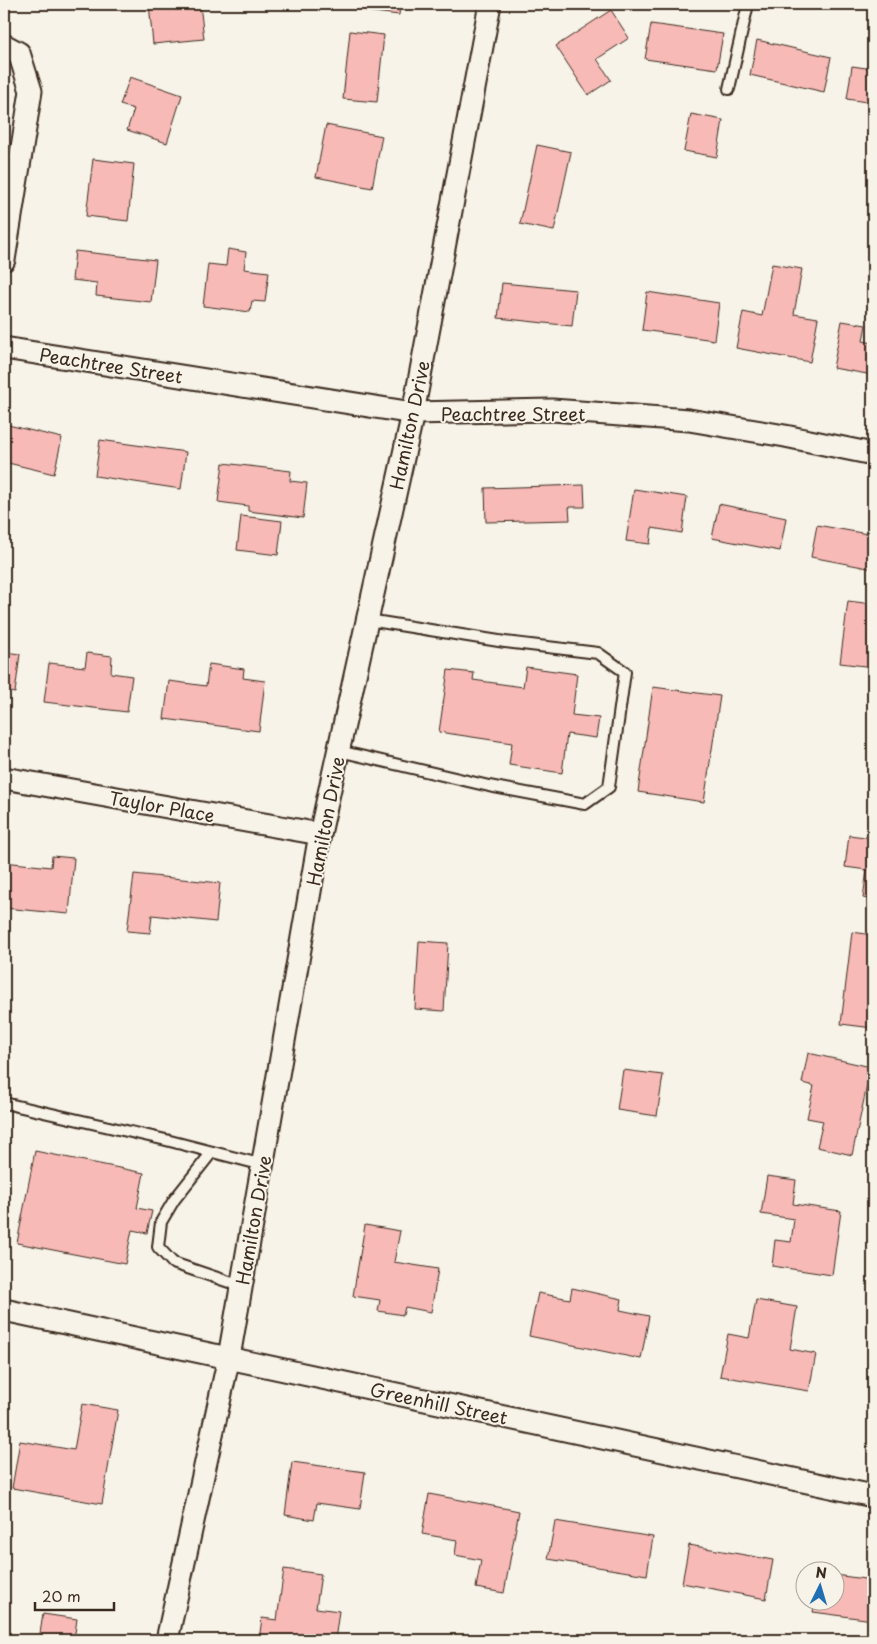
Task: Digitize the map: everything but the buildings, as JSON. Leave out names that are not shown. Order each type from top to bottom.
[{"type":"street","name":"Hamilton Drive","points":[[167,1640],[229,1357],[320,834],[413,413],[490,4]]},
{"type":"street","points":[[4,45],[19,53],[31,92],[4,260]]},
{"type":"street","name":"Peachtree Street","points":[[4,348],[413,413],[552,410],[689,420],[785,436],[873,454]]},
{"type":"street","name":"Taylor Place","points":[[4,778],[320,834]]},
{"type":"street","name":"Greenhill Street","points":[[4,1310],[873,1496]]},
{"type":"lane","points":[[729,89],[748,4]]},
{"type":"lane","points":[[339,751],[489,786],[585,804],[609,787],[625,672],[598,653],[505,642],[368,620]]},
{"type":"lane","points":[[4,1103],[263,1165]]},
{"type":"lane","points":[[212,1152],[174,1200],[161,1222],[158,1247],[173,1263],[241,1286]]}]
